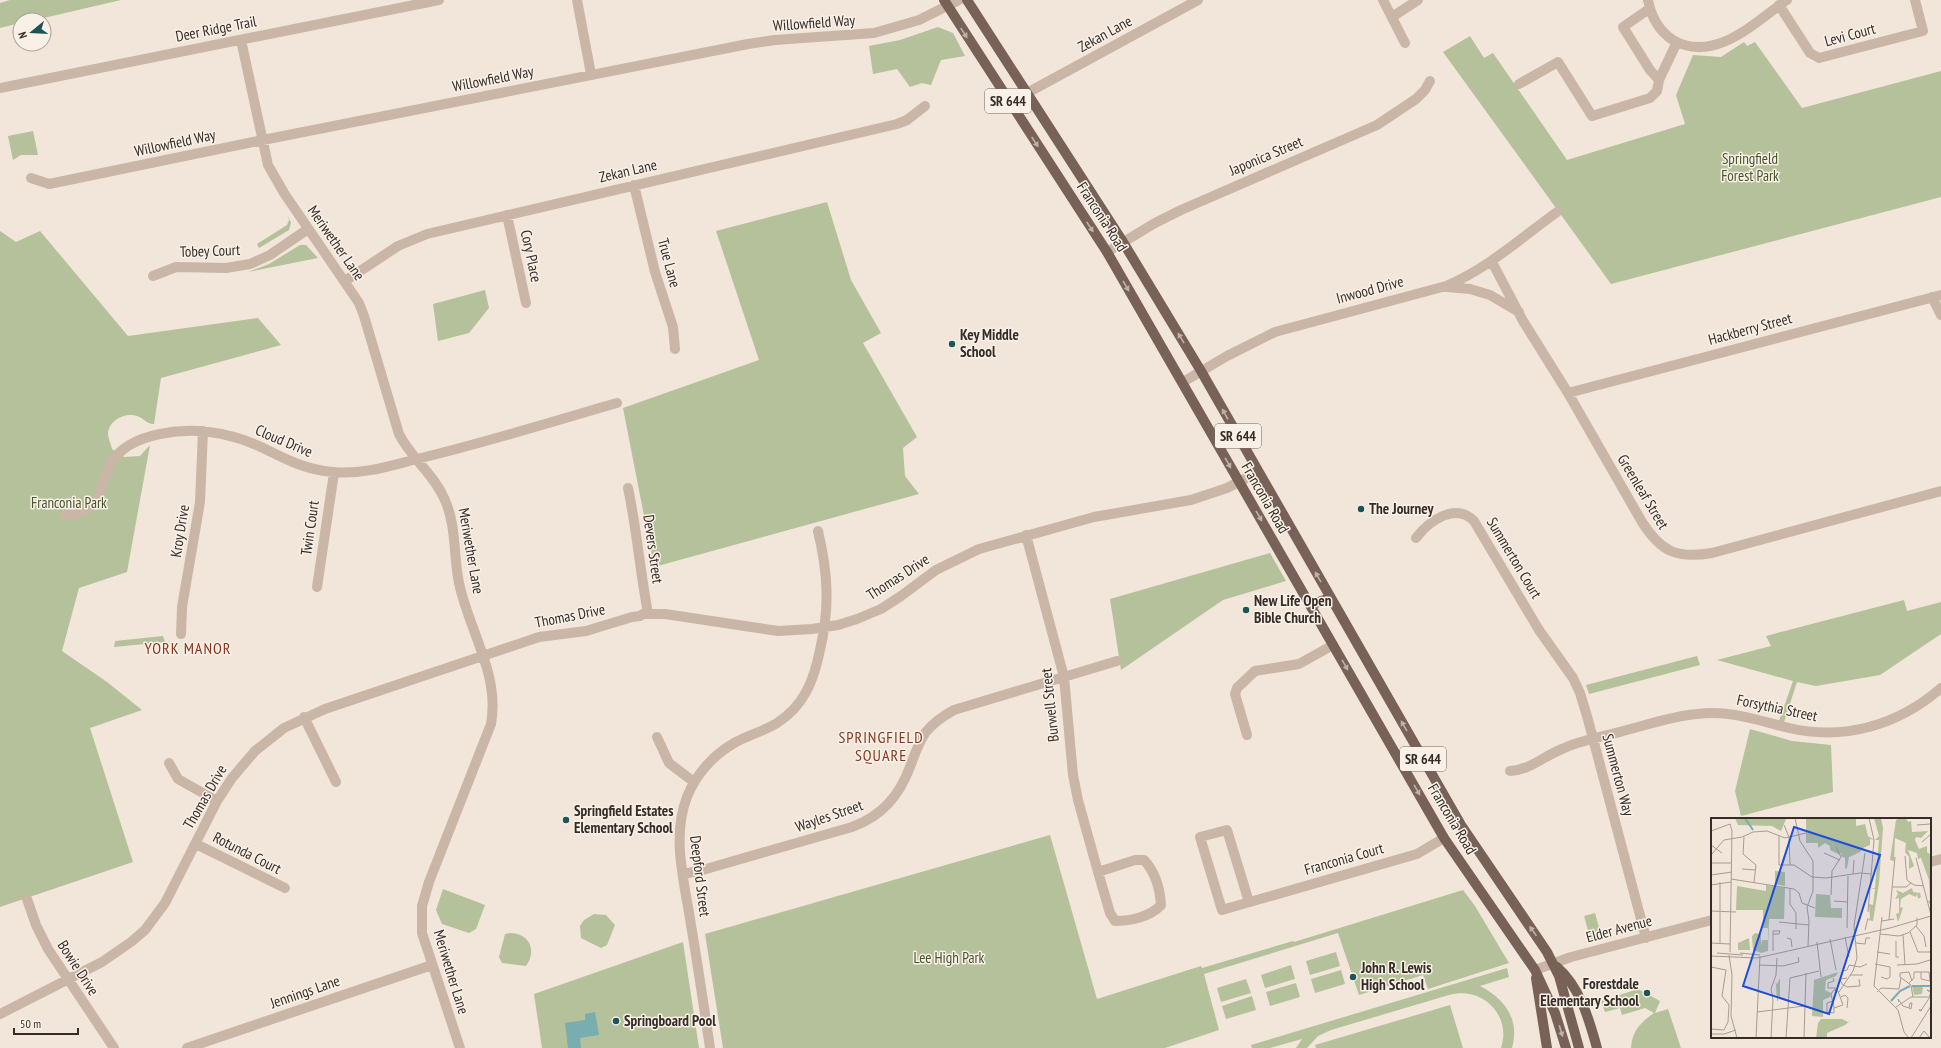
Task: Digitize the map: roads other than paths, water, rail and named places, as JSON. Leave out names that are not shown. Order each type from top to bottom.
[{"type":"main road","name":"Franconia Road","points":[[968,0],[1123,242],[1201,371],[1461,825],[1540,941],[1553,964],[1566,996],[1579,1048]]},
{"type":"main road","name":"Franconia Road","points":[[946,3],[1106,252],[1183,382],[1239,483],[1444,838],[1535,970],[1556,1014],[1566,1048]]},
{"type":"main road","points":[[1310,605],[1330,598]]},
{"type":"main road","name":"Franconia Road","points":[[1553,964],[1567,976],[1574,988],[1582,1004],[1597,1048]]},
{"type":"main road","name":"Franconia Road","points":[[1535,970],[1547,1048]]},
{"type":"street","name":"Deer Ridge Trail","points":[[0,88],[439,0]]},
{"type":"street","points":[[576,0],[591,74]]},
{"type":"street","name":"Willowfield Way","points":[[31,178],[49,184],[591,74],[748,44],[775,40],[874,33],[919,20],[946,3],[959,0]]},
{"type":"street","name":"Zekan Lane","points":[[1027,93],[1198,0]]},
{"type":"street","points":[[1383,0],[1404,42]]},
{"type":"street","name":"Levi Court","points":[[1783,3],[1810,53],[1819,58],[1923,31],[1915,0]]},
{"type":"street","points":[[1392,17],[1414,1]]},
{"type":"street","points":[[1659,80],[1650,70],[1623,27],[1649,4],[1657,24],[1665,33],[1677,42],[1700,48],[1723,43],[1783,3]]},
{"type":"street","name":"Meriwether Lane","points":[[241,40],[262,140],[268,165],[274,179],[359,303],[396,427],[406,448],[428,472],[440,489],[450,512],[455,532],[456,562],[460,584],[483,655],[493,692],[491,724],[429,882],[422,906],[422,933],[460,1048]]},
{"type":"street","points":[[1519,84],[1558,62],[1592,116],[1650,98],[1657,91],[1659,80],[1677,42]]},
{"type":"street","name":"Japonica Street","points":[[1106,252],[1181,210],[1377,124],[1416,99],[1426,90],[1430,81]]},
{"type":"street","name":"Zekan Lane","points":[[345,281],[398,246],[414,238],[896,124],[907,120],[925,106]]},
{"type":"street","name":"True Lane","points":[[634,185],[655,272],[673,327],[675,349]]},
{"type":"street","name":"Inwood Drive","points":[[1183,382],[1256,340],[1275,332],[1444,287],[1464,279],[1492,262],[1510,246],[1557,212]]},
{"type":"street","name":"Cory Place","points":[[507,215],[526,303]]},
{"type":"street","name":"Tobey Court","points":[[152,276],[176,267],[226,268],[250,264],[270,255],[308,230]]},
{"type":"street","name":"Greenleaf Street","points":[[1492,262],[1519,312],[1568,393],[1650,535],[1661,546],[1671,552],[1692,555],[1712,553],[1941,491]]},
{"type":"street","points":[[1444,287],[1470,289],[1490,295],[1519,312]]},
{"type":"street","points":[[1936,296],[1941,314]]},
{"type":"street","name":"Hackberry Street","points":[[1568,393],[1936,296]]},
{"type":"street","name":"Cloud Drive","points":[[66,515],[76,514],[93,505],[103,488],[110,465],[132,442],[162,433],[203,431],[242,440],[303,467],[334,472],[371,471],[416,460],[617,402]]},
{"type":"street","name":"Kroy Drive","points":[[181,634],[182,607],[200,502],[203,431]]},
{"type":"street","name":"Twin Court","points":[[317,587],[334,472]]},
{"type":"street","name":"Thomas Drive","points":[[0,1014],[115,954],[144,930],[165,903],[217,801],[232,778],[254,751],[277,733],[304,717],[538,637],[586,631],[648,613],[665,614],[778,631],[825,628],[857,619],[881,609],[936,570],[964,555],[1026,535],[1094,517],[1185,502],[1239,483],[1258,472]]},
{"type":"street","name":"Devers Street","points":[[628,488],[639,546],[640,574],[648,613]]},
{"type":"street","name":"Summerton Court","points":[[1416,538],[1428,524],[1445,516],[1453,513],[1467,515],[1474,521],[1539,630]]},
{"type":"street","name":"Deepford Street","points":[[710,1048],[680,847],[680,824],[686,798],[694,782],[707,765],[720,752],[736,742],[777,723],[798,704],[807,692],[814,678],[825,628],[828,602],[824,554],[818,531]]},
{"type":"street","name":"Burwell Street","points":[[1026,535],[1064,677],[1073,775],[1078,800],[1098,872],[1110,914],[1115,921],[1125,921],[1154,912],[1161,905],[1160,894],[1151,867],[1144,860],[1135,860],[1098,872]]},
{"type":"street","name":"Summerton Way","points":[[1539,630],[1575,682],[1580,693],[1594,739],[1646,938]]},
{"type":"street","points":[[1247,735],[1235,694],[1237,688],[1243,681],[1255,671],[1300,664],[1333,646]]},
{"type":"street","name":"Wayles Street","points":[[684,874],[714,867],[852,827],[866,821],[883,809],[896,795],[904,781],[922,739],[931,726],[942,716],[954,710],[1117,661]]},
{"type":"street","name":"Forsythia Street","points":[[1510,771],[1523,770],[1562,748],[1679,717],[1710,713],[1746,716],[1789,728],[1812,732],[1850,731],[1884,723],[1897,718],[1922,704],[1941,688]]},
{"type":"street","points":[[304,717],[336,782]]},
{"type":"street","points":[[657,737],[669,763],[694,782]]},
{"type":"street","points":[[169,763],[178,779],[217,801]]},
{"type":"street","name":"Franconia Court","points":[[1249,902],[1227,830],[1200,837],[1222,910],[1417,854],[1444,838]]},
{"type":"street","name":"Rotunda Court","points":[[196,844],[285,888]]},
{"type":"street","points":[[1931,862],[1941,859]]},
{"type":"street","name":"Bowie Drive","points":[[27,899],[42,939],[114,1048]]},
{"type":"street","name":"Elder Avenue","points":[[1535,970],[1711,920]]},
{"type":"street","name":"Jennings Lane","points":[[187,1048],[432,965]]},
{"type":"water","points":[[595,1012],[599,1035],[580,1038],[581,1048],[568,1048],[565,1023],[585,1020],[585,1014]]},
{"type":"place","name":"Key Middle School","points":[[952,344]]},
{"type":"place","name":"The Journey","points":[[1361,509]]},
{"type":"place","name":"New Life Open Bible Church","points":[[1246,610]]},
{"type":"place","name":"Springfield Estates Elementary School","points":[[566,820]]},
{"type":"place","name":"John R. Lewis High School","points":[[1353,977]]},
{"type":"place","name":"Forestdale Elementary School","points":[[1647,993]]},
{"type":"place","name":"Springboard Pool","points":[[616,1021]]},
{"type":"district","name":"YORK MANOR","points":[[188,648]]},
{"type":"district","name":"SPRINGFIELD SQUARE","points":[[881,746]]},
{"type":"park label","name":"Springfield Forest Park","points":[[1750,168]]},
{"type":"park label","name":"Franconia Park","points":[[69,503]]},
{"type":"park label","name":"Lee High Park","points":[[949,958]]}]
